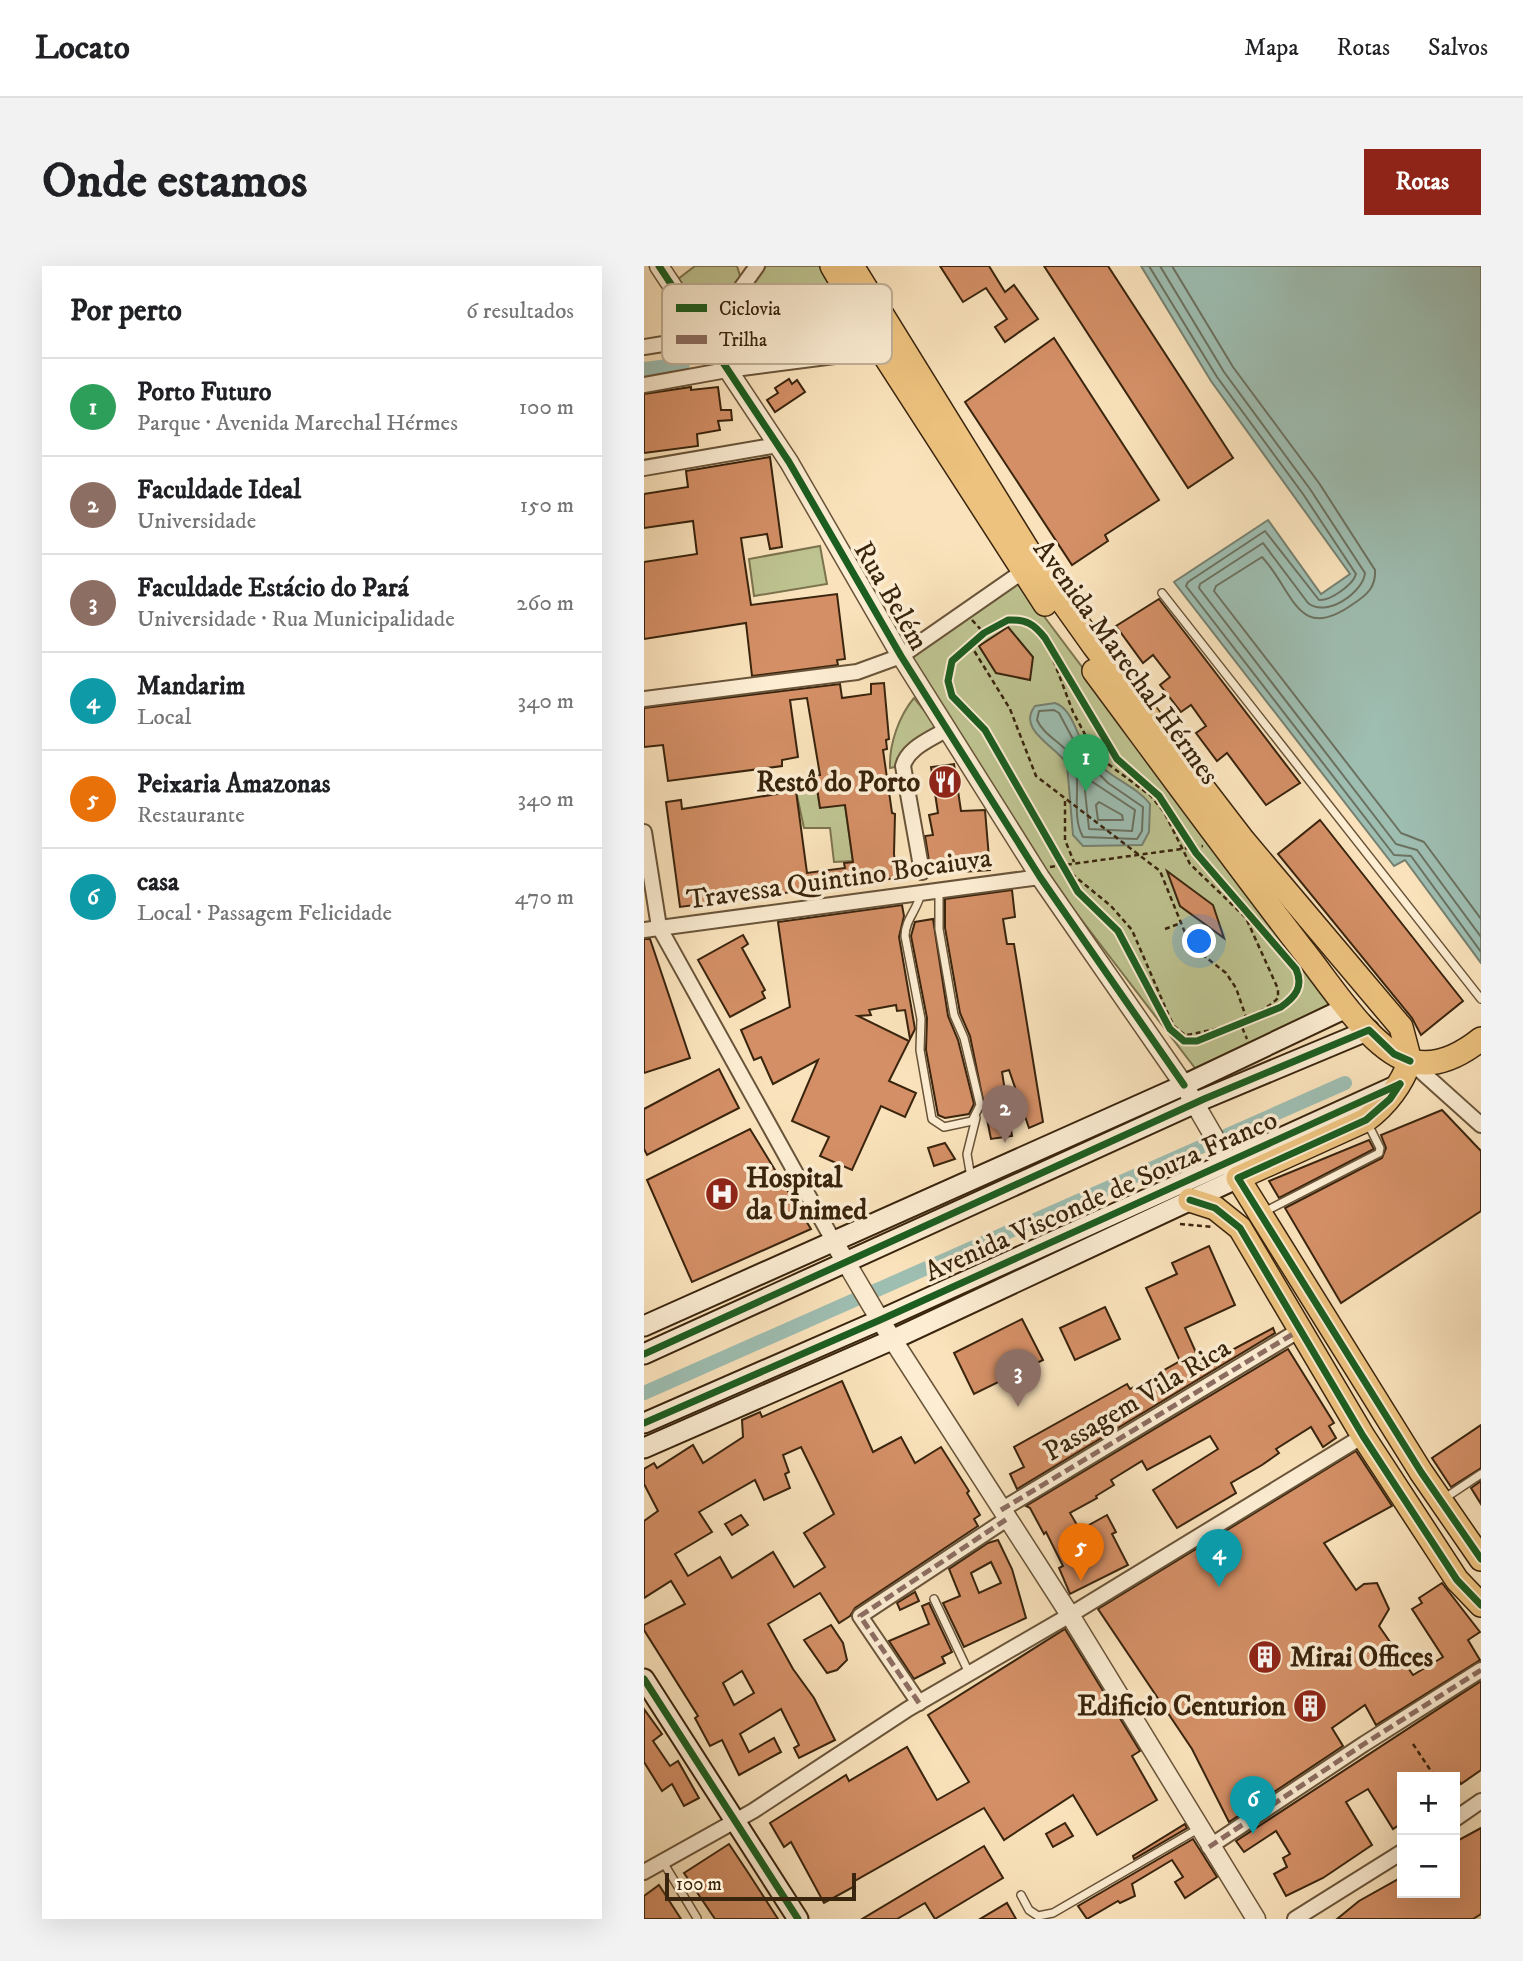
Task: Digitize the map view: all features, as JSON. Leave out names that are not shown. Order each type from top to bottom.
[{"type":"main road","name":"Avenida Marechal Hérmes","points":[[832,266],[842,284]]},
{"type":"main road","name":"Avenida Marechal Hérmes","points":[[852,266],[863,284]]},
{"type":"main road","name":"Avenida Marechal Hérmes","points":[[892,331],[1042,573],[1226,846],[1394,1018],[1406,1040],[1410,1061]]},
{"type":"main road","name":"Avenida Marechal Hérmes","points":[[890,364],[1022,572],[1226,846],[1348,1007],[1394,1054],[1410,1061]]},
{"type":"main road","points":[[644,1326],[1184,1085],[1348,1007]]},
{"type":"main road","name":"Avenida Visconde de Souza Franco","points":[[644,1354],[851,1271],[1195,1103],[1368,1030]]},
{"type":"main road","points":[[1399,1084],[1410,1061],[1451,1058],[1481,1039]]},
{"type":"main road","name":"Avenida Visconde de Souza Franco","points":[[644,1448],[894,1339],[1190,1199],[1229,1163],[1366,1120],[1390,1099],[1399,1084]]},
{"type":"main road","name":"Avenida Visconde de Souza Franco","points":[[644,1423],[877,1316],[1229,1163],[1399,1084]]},
{"type":"main road","points":[[1229,1163],[1421,1472],[1481,1559]]},
{"type":"main road","points":[[1190,1199],[1215,1208],[1240,1228],[1298,1331],[1363,1436],[1457,1580],[1481,1605]]},
{"type":"main road","points":[[1015,1283],[1062,1237]]},
{"type":"main road","points":[[1363,1436],[1372,1433],[1380,1436],[1404,1470],[1421,1472]]},
{"type":"main road","points":[[644,1679],[798,1919]]},
{"type":"street","points":[[742,284],[752,269]]},
{"type":"street","points":[[644,347],[662,344]]},
{"type":"street","name":"Rua Belém","points":[[723,364],[778,444],[901,656],[947,729],[1045,872],[1184,1085],[1229,1163]]},
{"type":"street","points":[[644,385],[773,364]]},
{"type":"street","points":[[644,468],[778,444]]},
{"type":"street","points":[[644,699],[857,672],[901,656],[1022,572]]},
{"type":"street","points":[[922,872],[903,766],[905,757],[913,750],[947,729]]},
{"type":"street","points":[[644,832],[651,928],[877,1316],[1070,1615],[1209,1847],[1256,1919]]},
{"type":"street","name":"Travessa Quintino Bocaiuva","points":[[651,928],[1045,872]]},
{"type":"street","name":"Avenida Marechal Hérmes","points":[[1410,1061],[1481,1125]]},
{"type":"street","name":"Passagem Vila Rica","points":[[919,1703],[860,1616],[1004,1515],[1298,1331]]},
{"type":"street","points":[[644,1872],[735,1822],[919,1703],[1070,1615],[1363,1436]]},
{"type":"street","points":[[1209,1847],[1481,1670]]},
{"type":"street","points":[[1460,1816],[1481,1801]]},
{"type":"street","points":[[1296,1919],[1397,1855]]},
{"type":"lane","points":[[1162,593],[1481,999]]},
{"type":"lane","points":[[939,889],[939,929],[954,1015],[964,1038],[980,1105],[967,1154],[972,1181]]},
{"type":"lane","points":[[922,891],[919,904],[906,923],[905,936],[921,1019],[920,1051],[932,1119],[944,1127],[976,1118]]},
{"type":"lane","points":[[1259,1214],[1378,1153],[1380,1148],[1366,1120]]},
{"type":"lane","points":[[1448,1496],[1481,1474]]},
{"type":"lane","points":[[934,1599],[970,1674]]},
{"type":"lane","points":[[1021,1895],[1029,1910],[1038,1916],[1053,1913],[1198,1829]]},
{"type":"lane","points":[[663,1862],[697,1918]]},
{"type":"path","points":[[1070,678],[1035,626],[1022,620],[1008,620],[970,644],[952,661],[948,681],[952,696],[985,730],[1078,892]]},
{"type":"path","points":[[1045,638],[1073,712],[1096,755],[1151,796],[1164,812],[1182,849],[1202,878],[1235,904],[1246,918],[1276,983],[1278,998],[1271,1005],[1242,1020],[1185,1035],[1178,1030],[1132,930],[1111,906],[1061,865]]},
{"type":"path","points":[[970,644],[1010,709],[1036,776],[1142,856],[1164,877],[1190,945],[1226,974],[1236,988],[1242,1020],[1254,1052]]},
{"type":"path","points":[[1117,759],[1159,796],[1194,851]]},
{"type":"path","points":[[1067,802],[1065,840],[1075,863]]},
{"type":"path","points":[[1045,872],[1061,865],[1226,846]]},
{"type":"path","points":[[1211,870],[1258,921]]},
{"type":"path","points":[[1165,929],[1181,923]]},
{"type":"path","points":[[1139,970],[1170,1029],[1178,1038],[1197,1041],[1292,999]]},
{"type":"path","points":[[1413,1744],[1432,1772]]},
{"type":"green space","points":[[695,266],[737,266],[741,279],[737,284],[681,284],[678,279]]},
{"type":"green space","points":[[766,266],[826,266],[836,284],[752,284]]},
{"type":"green space","points":[[820,546],[827,584],[754,596],[749,559]]},
{"type":"green space","points":[[1018,579],[1336,1005],[1198,1072],[1048,876],[908,655]]},
{"type":"green space","points":[[914,698],[938,728],[900,766],[890,768],[896,731]]},
{"type":"green space","points":[[817,790],[820,807],[843,791],[853,861],[834,862],[830,828],[804,828],[796,791]]},
{"type":"water","points":[[1141,266],[1481,266],[1481,963],[1405,860],[1394,866],[1174,582],[1268,520],[1321,594],[1350,574],[1211,381]]},
{"type":"water","points":[[1055,703],[1066,711],[1083,746],[1094,760],[1137,791],[1150,804],[1149,832],[1142,845],[1083,846],[1073,835],[1067,764],[1040,738],[1031,723],[1035,706]]},
{"type":"building","points":[[940,266],[989,266],[1005,292],[1014,285],[1038,319],[1005,342],[995,327],[1007,319],[986,288],[963,302]]},
{"type":"building","points":[[1044,266],[1108,266],[1233,458],[1188,488]]},
{"type":"building","points":[[1054,338],[1159,500],[1105,535],[1108,541],[1072,565],[965,402]]},
{"type":"building","points":[[789,379],[792,384],[797,380],[805,392],[775,412],[767,400],[778,393],[775,388]]},
{"type":"building","points":[[691,387],[691,390],[718,387],[721,410],[731,410],[732,420],[718,421],[720,430],[697,434],[698,446],[644,453],[644,394]]},
{"type":"building","points":[[770,457],[782,547],[770,549],[767,534],[741,538],[751,605],[837,594],[845,659],[837,660],[838,665],[752,676],[746,623],[644,639],[644,562],[697,554],[693,521],[644,528],[644,494],[688,487],[686,471]]},
{"type":"building","points":[[1159,599],[1300,783],[1266,805],[1227,753],[1217,761],[1196,733],[1206,726],[1191,705],[1181,712],[1160,685],[1170,677],[1153,655],[1143,663],[1116,626]]},
{"type":"building","points":[[1008,627],[1033,657],[1030,680],[996,673],[979,646]]},
{"type":"building","points":[[884,683],[889,739],[886,740],[887,749],[883,750],[892,813],[895,814],[894,854],[897,878],[680,907],[666,802],[681,800],[682,809],[796,791],[807,873],[845,868],[844,863],[853,862],[845,805],[820,808],[815,775],[820,775],[807,698],[790,700],[798,757],[782,760],[782,766],[668,781],[663,745],[644,747],[644,708],[840,684],[842,698],[871,694],[871,684]]},
{"type":"building","points":[[954,764],[961,811],[985,810],[990,870],[931,874],[925,836],[933,835],[929,815],[938,813],[931,767]]},
{"type":"building","points":[[1320,820],[1463,1001],[1421,1035],[1412,1018],[1278,854]]},
{"type":"building","points":[[1167,871],[1213,905],[1224,938],[1180,906]]},
{"type":"building","points":[[1012,890],[1015,917],[1003,919],[1007,944],[1014,944],[1043,1122],[1029,1128],[1009,1070],[1002,1072],[1012,1136],[991,1139],[970,1036],[960,1013],[945,928],[945,899]]},
{"type":"building","points":[[902,905],[904,916],[899,937],[915,1029],[910,1039],[905,1010],[897,1011],[896,1005],[869,1010],[871,1015],[858,1016],[909,1041],[889,1081],[916,1093],[905,1117],[881,1106],[852,1170],[820,1156],[829,1137],[792,1121],[818,1060],[773,1084],[761,1057],[754,1060],[741,1030],[790,1007],[778,922]]},
{"type":"building","points":[[933,919],[948,1016],[958,1040],[974,1104],[969,1114],[945,1118],[938,1115],[926,1050],[927,1018],[911,936],[915,922]]},
{"type":"building","points":[[743,935],[748,944],[742,948],[765,990],[762,992],[765,998],[730,1017],[698,960]]},
{"type":"building","points":[[644,939],[650,939],[690,1058],[644,1073]]},
{"type":"building","points":[[719,1069],[739,1108],[647,1155],[644,1149],[644,1109]]},
{"type":"building","points":[[1442,1110],[1481,1151],[1481,1211],[1341,1303],[1285,1208],[1382,1158],[1386,1148],[1381,1135]]},
{"type":"building","name":"Hospital da Unimed","points":[[750,1129],[811,1229],[692,1282],[647,1180]]},
{"type":"building","points":[[1369,1140],[1374,1149],[1279,1198],[1269,1181]]},
{"type":"building","points":[[945,1143],[955,1159],[934,1166],[928,1148]]},
{"type":"building","points":[[1209,1246],[1235,1305],[1185,1328],[1202,1366],[1273,1328],[1275,1333],[1017,1489],[1010,1474],[1024,1467],[1014,1447],[1127,1384],[1130,1389],[1180,1361],[1146,1288],[1177,1274],[1172,1263]]},
{"type":"building","points":[[1105,1307],[1120,1339],[1075,1360],[1060,1328]]},
{"type":"building","points":[[1022,1319],[1043,1360],[974,1394],[954,1353]]},
{"type":"building","points":[[1288,1349],[1334,1423],[1329,1426],[1336,1438],[1323,1447],[1311,1427],[1276,1449],[1279,1453],[1262,1465],[1231,1483],[1236,1493],[1177,1528],[1153,1490],[1218,1449],[1210,1436],[1147,1470],[1142,1461],[1111,1480],[1114,1485],[1096,1496],[1097,1498],[1070,1513],[1080,1530],[1107,1515],[1116,1532],[1112,1534],[1128,1565],[1070,1594],[1059,1568],[1063,1566],[1046,1532],[1044,1534],[1030,1508],[1026,1506]]},
{"type":"building","points":[[842,1381],[873,1452],[901,1437],[915,1463],[941,1447],[969,1491],[967,1493],[980,1515],[974,1519],[978,1526],[855,1608],[850,1616],[839,1623],[820,1593],[768,1624],[793,1669],[814,1698],[835,1740],[799,1758],[794,1748],[799,1745],[781,1709],[740,1734],[749,1752],[774,1738],[781,1752],[739,1775],[722,1740],[710,1746],[695,1718],[698,1716],[644,1630],[644,1625],[685,1604],[671,1581],[644,1598],[644,1521],[658,1511],[644,1484],[644,1469],[654,1463],[657,1468],[693,1445],[703,1463],[743,1437],[742,1420],[760,1412],[762,1417]],"holes":[[[801,1447],[834,1514],[804,1533],[825,1567],[794,1587],[773,1552],[732,1578],[720,1557],[688,1576],[675,1554],[712,1532],[699,1512],[755,1480],[764,1500],[790,1488],[785,1474],[789,1472],[783,1455]],[[742,1671],[754,1693],[734,1705],[723,1683]]]},
{"type":"building","points":[[1481,1425],[1481,1468],[1451,1487],[1432,1458]]},
{"type":"building","points":[[1356,1451],[1392,1506],[1324,1543],[1356,1590],[1364,1584],[1377,1583],[1389,1609],[1379,1626],[1413,1675],[1443,1657],[1412,1609],[1422,1603],[1419,1598],[1442,1583],[1480,1632],[1468,1640],[1480,1660],[1376,1725],[1365,1705],[1332,1728],[1343,1746],[1229,1822],[1192,1749],[1098,1609]]},
{"type":"building","points":[[1481,1481],[1481,1504],[1471,1488]]},
{"type":"building","points":[[741,1515],[748,1525],[732,1535],[725,1524]]},
{"type":"building","points":[[998,1540],[1012,1569],[1026,1618],[964,1647],[943,1603],[960,1596],[949,1569],[988,1543]],"holes":[[[991,1562],[1001,1583],[979,1593],[971,1573]]]},
{"type":"building","points":[[915,1592],[919,1601],[900,1610],[897,1603]]},
{"type":"building","points":[[929,1603],[952,1652],[942,1657],[945,1663],[914,1679],[889,1641],[929,1624],[922,1606]]},
{"type":"building","points":[[831,1625],[843,1643],[847,1660],[837,1670],[827,1673],[804,1640]]},
{"type":"building","points":[[1065,1629],[1140,1751],[1132,1756],[1157,1800],[1097,1835],[1073,1795],[1004,1840],[984,1808],[853,1882],[855,1886],[824,1903],[791,1842],[784,1847],[770,1823],[846,1775],[849,1781],[907,1747],[937,1800],[969,1782],[928,1715]]},
{"type":"building","points":[[1481,1681],[1481,1770],[1461,1784],[1460,1772],[1397,1772],[1397,1826],[1393,1829],[1368,1789],[1346,1802],[1372,1845],[1323,1878],[1286,1896],[1274,1874],[1287,1867],[1283,1858],[1290,1854],[1276,1831],[1244,1852],[1236,1841]]},
{"type":"building","points":[[644,1709],[662,1734],[653,1741],[670,1766],[678,1761],[699,1798],[684,1806],[672,1784],[662,1791],[644,1762]]},
{"type":"building","points":[[1065,1823],[1073,1836],[1053,1847],[1046,1834]]},
{"type":"building","points":[[1185,1824],[1187,1828],[1134,1859],[1133,1856]]},
{"type":"building","points":[[1481,1828],[1481,1914],[1473,1919],[1337,1919],[1359,1901],[1397,1880],[1397,1898],[1460,1898],[1460,1839]]},
{"type":"building","points":[[1193,1839],[1217,1877],[1185,1898],[1175,1882],[1183,1877],[1172,1860],[1132,1884],[1135,1896],[1120,1903],[1118,1901],[1087,1919],[1078,1906]]},
{"type":"building","points":[[729,1844],[778,1919],[715,1919],[684,1873]]},
{"type":"building","points":[[984,1846],[1003,1878],[935,1919],[925,1903],[897,1919],[862,1919]]},
{"type":"building","points":[[659,1885],[681,1919],[644,1919],[644,1896]]},
{"type":"building","points":[[1007,1903],[1016,1919],[980,1919]]},
{"type":"waterway","points":[[644,369],[683,364]]},
{"type":"waterway","points":[[644,1393],[1345,1083]]},
{"type":"marked path","points":[[1001,1510],[1298,1331]]},
{"type":"marked path","points":[[919,1703],[860,1616],[1007,1519]]},
{"type":"marked path","points":[[1209,1847],[1481,1670]]},
{"type":"cycle path","points":[[659,266],[671,284]]},
{"type":"cycle path","points":[[724,364],[789,462],[901,656],[1040,877],[1184,1085]]},
{"type":"cycle path","points":[[1008,620],[1029,623],[1045,638],[1117,759],[1159,796],[1196,853],[1296,969],[1299,981],[1297,991],[1281,1007],[1197,1041],[1184,1041],[1170,1029],[1118,931],[1078,892],[985,730],[952,696],[948,681],[952,661],[984,633],[1008,620]]},
{"type":"cycle path","points":[[644,1354],[1204,1099],[1369,1030],[1394,1054],[1410,1061]]},
{"type":"cycle path","points":[[1400,1084],[1390,1099],[1366,1120],[1238,1178],[1421,1472],[1481,1559]]},
{"type":"cycle path","points":[[644,1423],[880,1320],[1400,1084]]},
{"type":"cycle path","points":[[1190,1200],[1215,1208],[1240,1228],[1363,1436],[1457,1580],[1481,1605]]},
{"type":"cycle path","points":[[644,1679],[798,1919]]},
{"type":"place","name":"Restô do Porto","points":[[945,782]]},
{"type":"place","name":"Porto Futuro","points":[[1086,792]]},
{"type":"place","name":"Faculdade Ideal","points":[[1005,1143]]},
{"type":"place","name":"Hospital da Unimed","points":[[722,1194]]},
{"type":"place","name":"Faculdade Estácio do Pará","points":[[1018,1407]]},
{"type":"place","name":"Peixaria Amazonas","points":[[1081,1581]]},
{"type":"place","name":"Mandarim","points":[[1219,1587]]},
{"type":"place","name":"Mirai Offices","points":[[1265,1657]]},
{"type":"place","name":"Edificio Centurion","points":[[1310,1706]]},
{"type":"place","name":"casa","points":[[1253,1834]]}]
